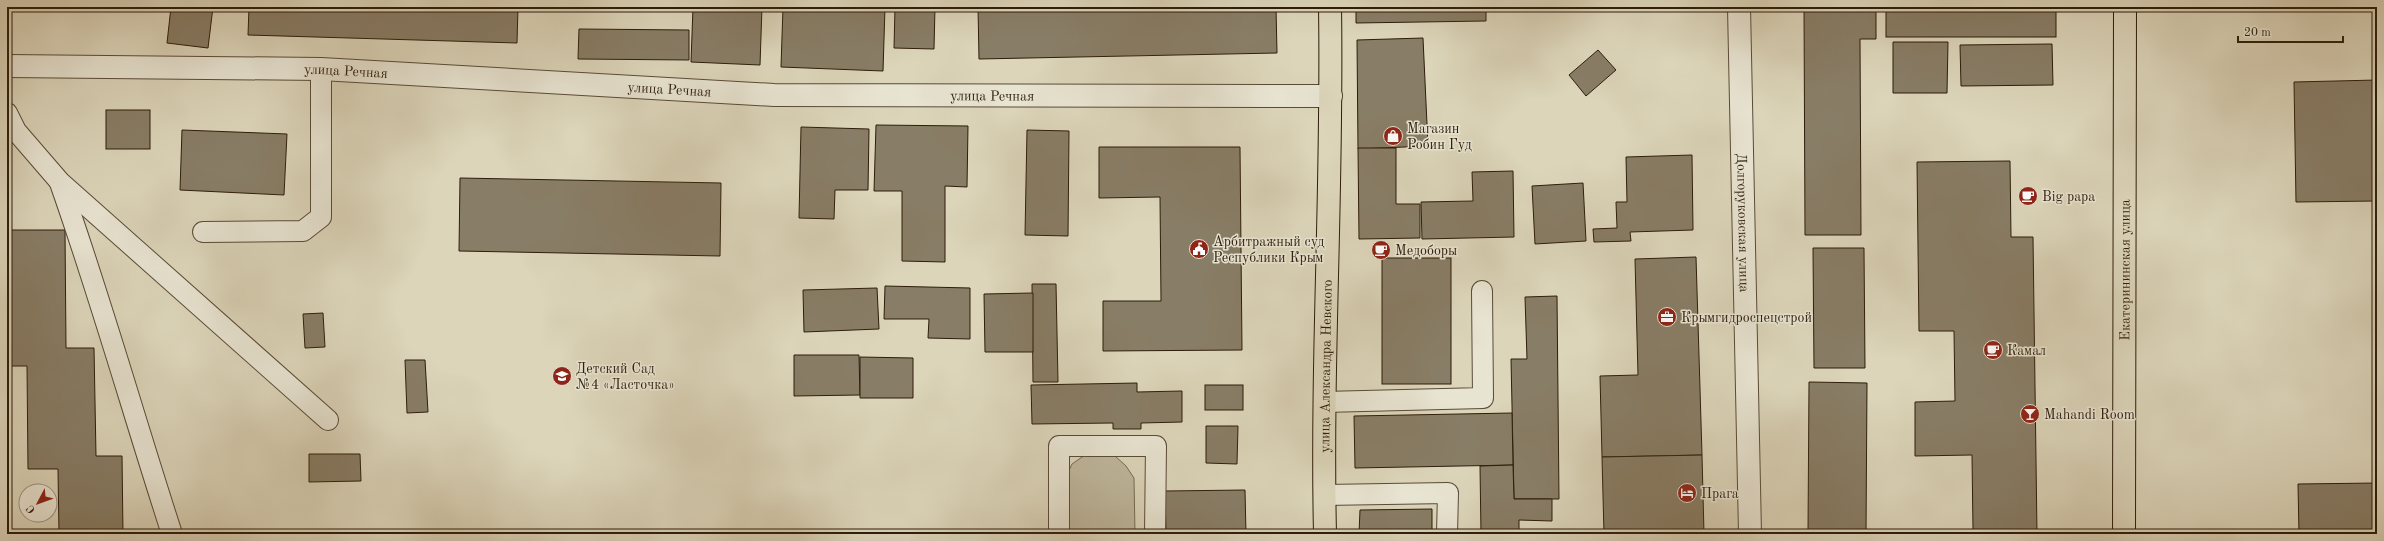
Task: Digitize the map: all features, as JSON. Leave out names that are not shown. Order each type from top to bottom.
[{"type":"main road","name":"улица Александра Невского","points":[[1325,534],[1324,402],[1331,96],[1330,7]]},
{"type":"main road","name":"Екатерининская улица","points":[[2124,534],[2125,7]]},
{"type":"street","name":"Долгоруковская улица","points":[[1740,7],[1750,534]]},
{"type":"street","name":"улица Речная","points":[[7,66],[321,69],[774,95],[1331,96]]},
{"type":"lane","points":[[203,232],[302,231],[320,217],[321,69]]},
{"type":"lane","points":[[7,113],[16,131],[60,182],[328,420]]},
{"type":"lane","points":[[60,182],[91,270],[138,430],[172,534]]},
{"type":"lane","points":[[1324,402],[1483,398],[1482,291]]},
{"type":"lane","points":[[1058,534],[1059,446],[1156,446],[1155,534]]},
{"type":"lane","points":[[1324,495],[1448,492],[1447,534]]},
{"type":"shaded area","points":[[1085,455],[1114,455],[1126,466],[1134,478],[1135,534],[1067,534],[1064,481],[1072,464]]},
{"type":"building","points":[[171,7],[213,7],[208,48],[167,43]]},
{"type":"building","points":[[249,7],[518,7],[517,43],[248,35]]},
{"type":"building","points":[[693,7],[762,7],[760,65],[691,62]]},
{"type":"building","points":[[783,7],[885,7],[883,71],[781,67]]},
{"type":"building","points":[[895,7],[935,7],[934,49],[894,48]]},
{"type":"building","points":[[978,7],[1276,7],[1277,53],[979,59]]},
{"type":"building","points":[[1356,7],[1486,7],[1486,21],[1356,23]]},
{"type":"building","points":[[1804,7],[1876,7],[1876,39],[1860,39],[1861,235],[1805,235]]},
{"type":"building","points":[[1886,7],[2056,7],[2056,37],[1886,37]]},
{"type":"building","points":[[579,29],[689,30],[689,60],[578,59]]},
{"type":"building","points":[[1423,38],[1428,146],[1358,149],[1357,40]]},
{"type":"building","points":[[1893,42],[1948,42],[1947,93],[1893,93]]},
{"type":"building","points":[[2052,44],[2053,85],[1961,86],[1960,45]]},
{"type":"building","points":[[1598,50],[1616,70],[1586,96],[1569,75]]},
{"type":"building","points":[[2377,80],[2377,201],[2296,202],[2294,82]]},
{"type":"building","points":[[106,110],[150,110],[150,149],[106,149]]},
{"type":"building","points":[[876,125],[968,126],[967,187],[945,186],[945,262],[902,261],[902,191],[874,191]]},
{"type":"building","points":[[801,127],[869,129],[868,190],[835,190],[834,219],[799,218]]},
{"type":"building","points":[[182,130],[287,134],[284,195],[180,190]]},
{"type":"building","points":[[1027,130],[1069,131],[1068,236],[1025,235]]},
{"type":"building","points":[[1099,147],[1240,147],[1242,350],[1103,351],[1103,301],[1161,301],[1160,197],[1099,198]]},
{"type":"building","points":[[1358,148],[1396,148],[1396,204],[1420,204],[1420,238],[1359,239]]},
{"type":"building","points":[[1692,155],[1693,230],[1630,232],[1631,241],[1594,242],[1593,229],[1617,228],[1616,202],[1627,202],[1626,157]]},
{"type":"building","points":[[2010,161],[2011,237],[2033,237],[2037,534],[2016,534],[2016,530],[1973,530],[1972,455],[1915,456],[1915,402],[1955,401],[1954,331],[1919,331],[1917,162]]},
{"type":"building","points":[[1513,171],[1514,237],[1422,239],[1421,202],[1473,201],[1472,172]]},
{"type":"building","points":[[460,178],[721,183],[720,256],[459,251]]},
{"type":"building","points":[[1583,183],[1586,241],[1535,244],[1532,186]]},
{"type":"building","points":[[7,230],[65,230],[66,348],[94,348],[96,456],[122,456],[123,534],[59,534],[58,469],[28,469],[27,366],[7,366]]},
{"type":"building","points":[[1813,248],[1864,248],[1865,368],[1814,368]]},
{"type":"building","name":"Крымгидроспецстрой","points":[[1696,257],[1702,455],[1602,457],[1600,376],[1638,375],[1635,259]]},
{"type":"building","points":[[1382,258],[1451,258],[1451,384],[1382,384]]},
{"type":"building","points":[[1032,284],[1056,284],[1058,382],[1033,382]]},
{"type":"building","points":[[885,286],[970,288],[970,339],[928,338],[929,319],[884,319]]},
{"type":"building","points":[[877,288],[879,329],[804,332],[803,290]]},
{"type":"building","points":[[1033,293],[1033,352],[985,352],[984,294]]},
{"type":"building","points":[[1557,296],[1559,499],[1514,499],[1511,359],[1527,359],[1525,297]]},
{"type":"building","points":[[323,313],[325,347],[305,348],[303,314]]},
{"type":"building","points":[[794,355],[859,355],[860,395],[794,396]]},
{"type":"building","points":[[860,357],[913,358],[913,398],[860,398]]},
{"type":"building","points":[[405,360],[425,360],[428,412],[407,413]]},
{"type":"building","points":[[1809,382],[1867,383],[1866,534],[1808,534]]},
{"type":"building","points":[[1137,383],[1137,392],[1182,391],[1182,422],[1141,423],[1141,429],[1113,429],[1113,423],[1032,424],[1031,385]]},
{"type":"building","points":[[1205,385],[1243,385],[1243,410],[1205,410]]},
{"type":"building","points":[[1512,413],[1513,465],[1355,468],[1354,416]]},
{"type":"building","points":[[1206,426],[1238,426],[1237,464],[1206,463]]},
{"type":"building","points":[[309,454],[360,454],[361,481],[309,482]]},
{"type":"building","points":[[1702,455],[1704,534],[1604,534],[1602,457]]},
{"type":"building","points":[[1513,465],[1514,499],[1552,499],[1552,521],[1519,520],[1519,534],[1481,534],[1480,466]]},
{"type":"building","points":[[2377,483],[2377,534],[2299,534],[2298,484]]},
{"type":"building","points":[[1245,490],[1246,534],[1166,534],[1165,491]]},
{"type":"building","points":[[1432,509],[1432,534],[1359,534],[1360,510]]},
{"type":"place","name":"Магазин Робин Гуд","points":[[1393,136]]},
{"type":"place","name":"Big papa","points":[[2028,196]]},
{"type":"place","name":"Арбитражный суд Республики Крым","points":[[1199,249]]},
{"type":"place","name":"Медоборы","points":[[1381,250]]},
{"type":"place","name":"Крымгидроспецстрой","points":[[1667,317]]},
{"type":"place","name":"Камал","points":[[1993,350]]},
{"type":"place","name":"Детский Сад №4 «Ласточка»","points":[[562,376]]},
{"type":"place","name":"Mahandi Room","points":[[2030,414]]},
{"type":"place","name":"Прага","points":[[1687,493]]}]
